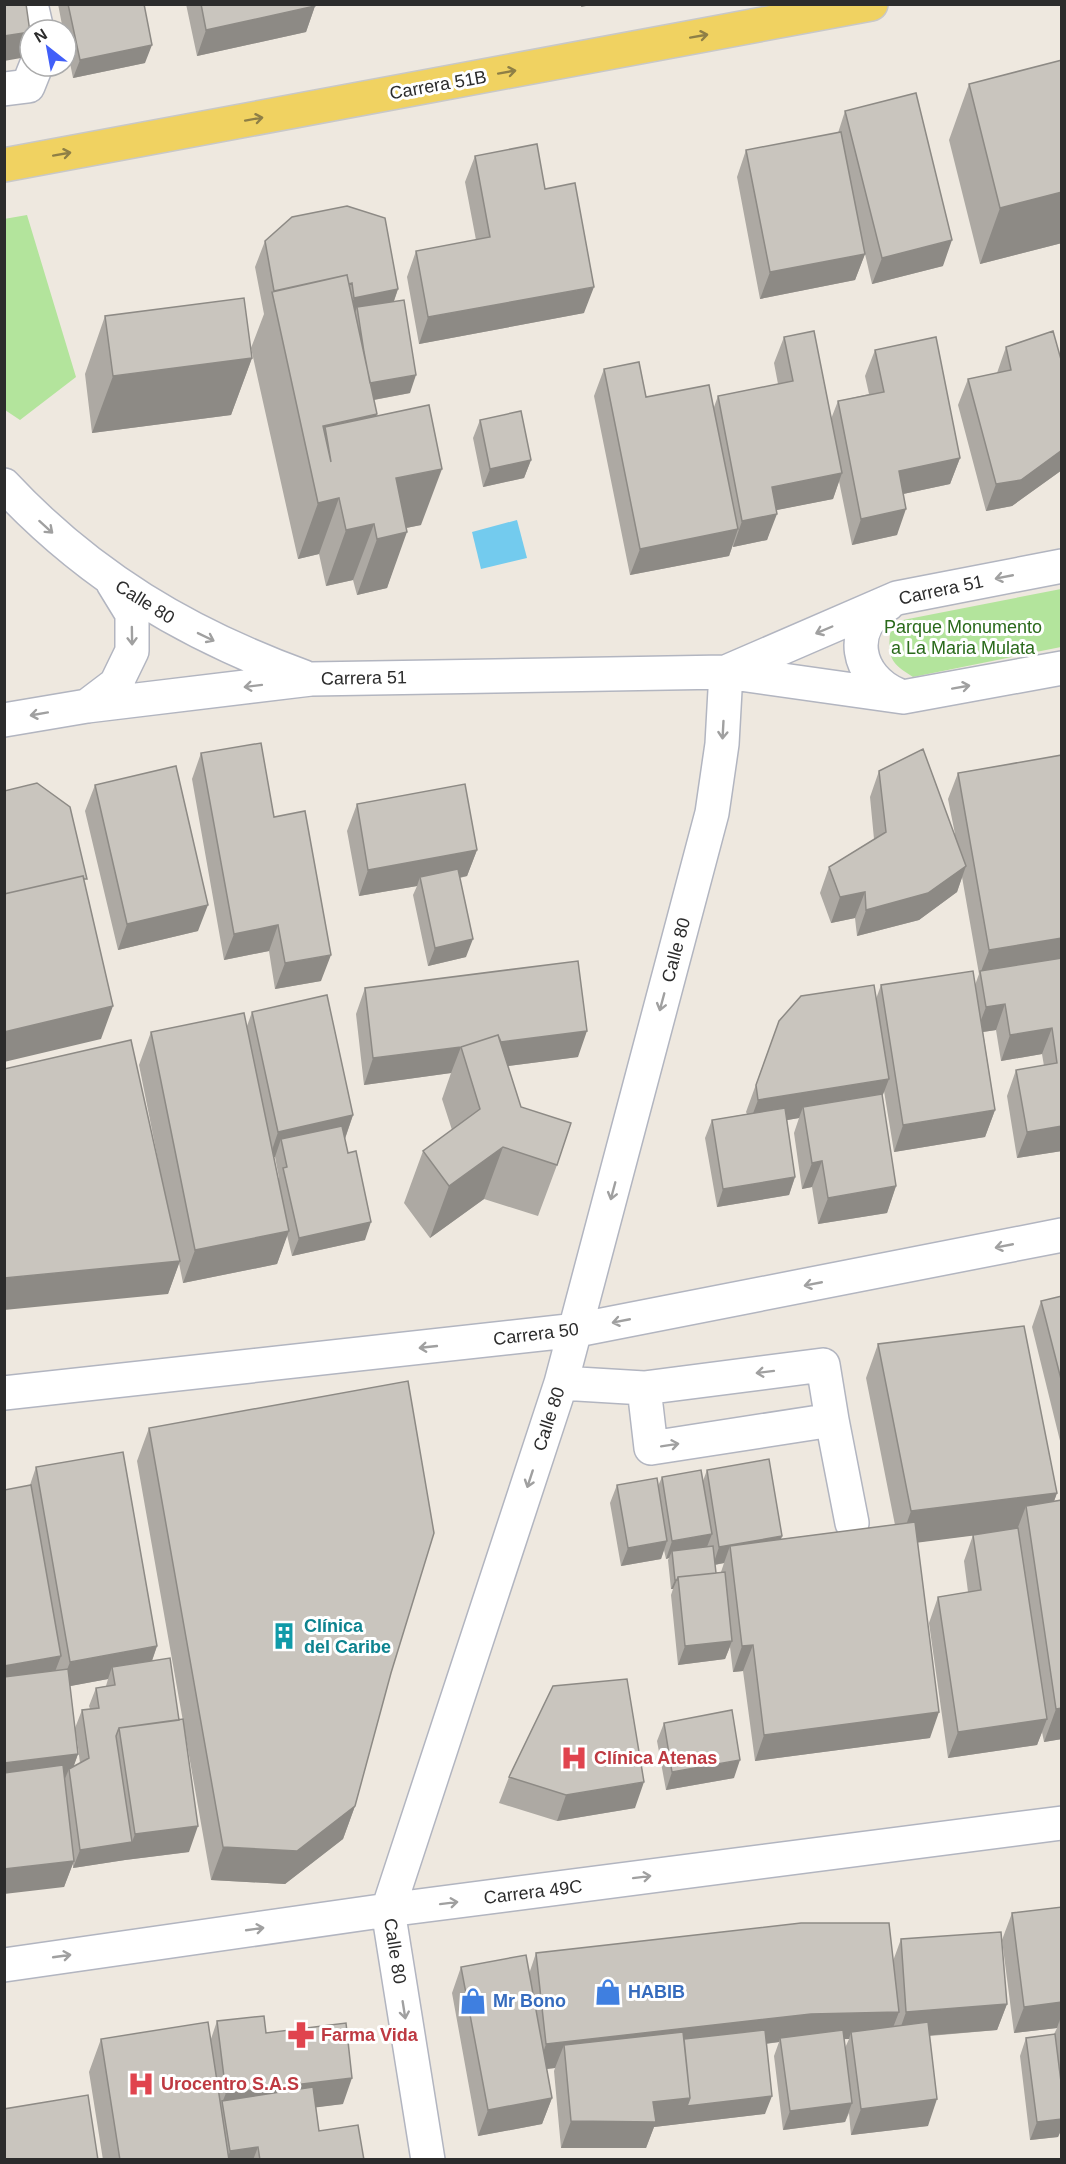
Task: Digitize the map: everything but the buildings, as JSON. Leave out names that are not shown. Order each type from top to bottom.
[{"type":"main road","name":"Carrera 51B","points":[[4,165],[871,4]]},
{"type":"street","points":[[4,89],[28,86],[31,78]]},
{"type":"street","name":"Calle 80","points":[[4,485],[69,548],[114,583],[176,622],[242,654],[311,680]]},
{"type":"street","name":"Carrera 51","points":[[726,672],[897,598],[1062,566]]},
{"type":"street","points":[[87,706],[116,684],[132,651],[132,614],[114,583]]},
{"type":"street","points":[[897,598],[878,609],[864,628],[861,651],[867,672],[882,689],[903,697]]},
{"type":"street","name":"Carrera 51","points":[[4,720],[87,706],[311,680],[726,672],[903,697],[1062,669]]},
{"type":"street","name":"Calle 80","points":[[428,2160],[388,1910],[577,1330],[712,813],[722,744],[726,672]]},
{"type":"street","name":"Carrera 50","points":[[4,1393],[577,1330],[1062,1235]]},
{"type":"street","points":[[561,1383],[644,1388],[823,1365],[852,1523]]},
{"type":"street","points":[[644,1388],[651,1448],[832,1420]]},
{"type":"street","name":"Carrera 49C","points":[[4,1965],[388,1910],[1062,1823]]},
{"type":"green space","points":[[27,215],[76,377],[20,420],[5,410],[4,219]]},
{"type":"green space","name":"Parque Monumento a La Maria Mulata","points":[[1061,589],[1061,647],[913,677],[892,660],[890,633],[903,620]]},
{"type":"water","points":[[517,520],[527,558],[481,569],[472,532]]},
{"type":"place","name":"Clínica del Caribe","points":[[284,1636]]},
{"type":"place","name":"Clínica Atenas","points":[[574,1758]]},
{"type":"place","name":"HABIB","points":[[608,1992]]},
{"type":"place","name":"Mr Bono","points":[[473,2001]]},
{"type":"place","name":"Farma Vida","points":[[301,2035]]},
{"type":"place","name":"Urocentro S.A.S","points":[[141,2084]]}]
